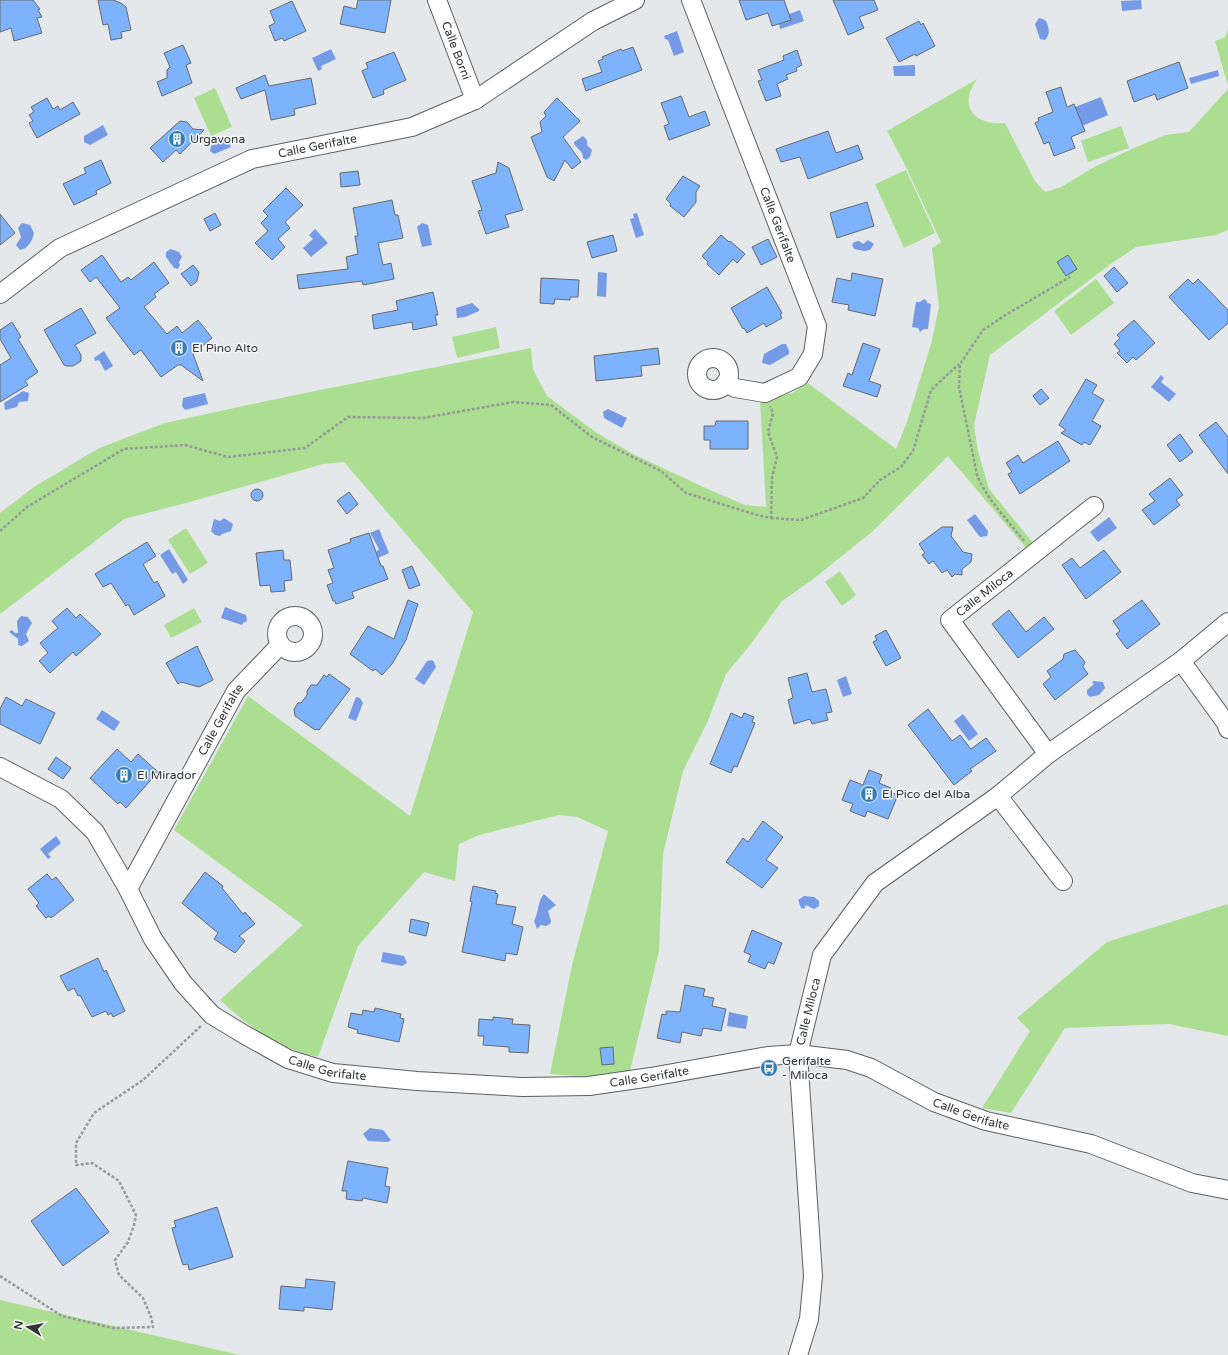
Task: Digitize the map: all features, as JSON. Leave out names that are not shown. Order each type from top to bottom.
[{"type":"street","name":"Calle Borni","points":[[437,0],[476,100]]},
{"type":"street","name":"Calle Gerifalte","points":[[0,294],[60,248],[252,159],[412,127],[476,100],[593,21],[635,0]]},
{"type":"street","name":"Calle Gerifalte","points":[[691,0],[817,326],[813,354],[799,378],[765,392],[735,388],[726,382]]},
{"type":"street","name":"Calle Miloca","points":[[1048,754],[950,620],[1094,506]]},
{"type":"street","name":"Calle Miloca","points":[[798,1355],[809,1319],[813,1276],[798,1054],[822,955],[875,883],[998,796],[1048,754],[1181,661],[1228,622]]},
{"type":"street","name":"Calle Gerifalte","points":[[128,889],[236,691],[280,645]]},
{"type":"street","points":[[1181,661],[1226,723],[1228,729]]},
{"type":"street","name":"Calle Gerifalte","points":[[2,771],[61,799],[95,832],[128,889],[153,939],[183,983],[212,1015],[245,1036],[295,1061],[333,1073],[425,1081],[523,1087],[589,1086],[651,1077],[768,1056],[798,1054],[847,1060],[871,1068],[934,1102],[986,1121],[1091,1144],[1192,1183],[1228,1190]]},
{"type":"street","points":[[998,796],[1063,881]]},
{"type":"path","points":[[0,531],[27,506],[124,449],[185,445],[228,457],[305,448],[348,417],[423,418],[513,402],[551,405],[592,437],[661,470],[686,494],[771,518],[801,520],[863,498],[880,480],[901,467],[913,451],[931,390],[960,364],[969,348],[983,330],[1070,277]]},
{"type":"path","points":[[960,364],[960,387],[977,475],[982,487],[1034,554]]},
{"type":"path","points":[[765,392],[773,413],[768,432],[777,457],[772,477],[771,518]]},
{"type":"path","points":[[0,1276],[62,1316],[113,1328],[153,1328],[151,1317],[143,1298],[119,1275],[115,1260],[128,1242],[134,1225],[136,1214],[129,1197],[119,1181],[92,1163],[76,1165],[76,1143],[94,1113],[143,1080],[212,1015]]},
{"type":"green space","points":[[1228,30],[1228,86],[1215,41],[1225,37]]},
{"type":"green space","points":[[977,79],[969,96],[969,104],[974,115],[992,123],[1005,123],[1035,181],[1046,192],[1061,187],[1096,166],[1136,147],[1166,135],[1189,132],[1228,89],[1228,230],[1216,235],[1136,247],[1112,263],[990,355],[974,425],[978,451],[989,489],[1034,544],[1027,549],[948,456],[873,531],[812,580],[782,601],[750,645],[726,674],[707,723],[683,771],[663,854],[659,951],[630,1071],[592,1077],[550,1074],[572,965],[608,831],[577,817],[559,815],[479,835],[459,844],[455,881],[424,872],[358,946],[318,1057],[290,1048],[265,1036],[242,1019],[220,1000],[303,925],[174,830],[248,696],[410,816],[473,612],[344,462],[323,464],[124,519],[0,614],[0,513],[34,487],[99,448],[165,423],[290,396],[531,348],[533,369],[547,396],[597,433],[635,455],[710,490],[745,505],[766,507],[760,400],[792,393],[808,383],[896,449],[907,422],[931,344],[939,307],[932,248],[941,242],[904,163],[887,131]]},
{"type":"green space","points":[[215,88],[232,127],[211,136],[194,98]]},
{"type":"green space","points":[[1121,126],[1129,148],[1088,162],[1081,141]]},
{"type":"green space","points":[[906,170],[935,233],[904,248],[875,184]]},
{"type":"green space","points":[[1096,279],[1114,303],[1071,335],[1054,311]]},
{"type":"green space","points":[[496,327],[500,348],[457,358],[452,337]]},
{"type":"green space","points":[[186,528],[208,563],[190,574],[168,540]]},
{"type":"green space","points":[[840,571],[856,595],[842,606],[825,582]]},
{"type":"green space","points":[[194,608],[202,622],[171,638],[164,625]]},
{"type":"green space","points":[[1228,904],[1228,1036],[1169,1024],[1065,1028],[1011,1113],[982,1108],[1030,1031],[1017,1018],[1107,942]]},
{"type":"green space","points":[[0,1300],[240,1355],[0,1355]]},
{"type":"water","points":[[1141,0],[1142,9],[1122,11],[1121,1]]},
{"type":"water","points":[[800,10],[804,21],[780,29],[779,24],[791,20],[789,14]]},
{"type":"water","points":[[1039,18],[1045,20],[1048,25],[1049,33],[1045,40],[1040,39],[1035,24]]},
{"type":"water","points":[[677,31],[684,52],[674,56],[668,40],[665,39],[664,36]]},
{"type":"water","points":[[331,49],[336,59],[321,66],[322,69],[318,71],[312,58]]},
{"type":"water","points":[[915,65],[915,76],[894,76],[893,66]]},
{"type":"water","points":[[1218,70],[1219,76],[1191,84],[1189,78]]},
{"type":"water","points":[[1101,97],[1108,115],[1082,126],[1075,107]]},
{"type":"water","points":[[103,125],[108,135],[90,145],[84,142],[84,136]]},
{"type":"water","points":[[583,136],[587,140],[587,145],[592,150],[590,157],[586,160],[574,144],[574,142]]},
{"type":"water","points":[[227,139],[231,147],[214,154],[210,151],[211,146]]},
{"type":"water","points":[[637,213],[644,235],[636,238],[630,219],[634,218],[633,214]]},
{"type":"water","points":[[22,223],[30,225],[34,233],[30,244],[26,248],[20,250],[16,245],[21,237],[18,228]]},
{"type":"water","points":[[422,223],[428,225],[432,245],[422,247],[417,227]]},
{"type":"water","points":[[315,229],[328,243],[311,257],[303,248],[313,239],[309,235]]},
{"type":"water","points":[[868,240],[874,244],[870,250],[864,251],[854,249],[852,245],[854,242],[859,241],[863,244]]},
{"type":"water","points":[[171,249],[179,252],[182,257],[179,262],[180,265],[178,269],[174,268],[166,257],[166,252]]},
{"type":"water","points":[[598,272],[607,273],[606,297],[597,296]]},
{"type":"water","points":[[924,299],[927,303],[931,304],[928,329],[924,329],[920,332],[918,328],[912,327],[916,302],[920,302]]},
{"type":"water","points":[[472,303],[479,309],[479,311],[465,317],[457,318],[456,308]]},
{"type":"water","points":[[782,344],[786,344],[789,354],[770,365],[762,363],[764,354]]},
{"type":"water","points":[[104,351],[113,366],[105,371],[99,360],[95,361],[94,358]]},
{"type":"water","points":[[1161,375],[1164,378],[1161,382],[1176,394],[1169,402],[1151,387]]},
{"type":"water","points":[[23,391],[29,393],[28,401],[19,402],[17,407],[5,410],[4,403]]},
{"type":"water","points":[[205,393],[208,404],[185,410],[182,406],[183,398]]},
{"type":"water","points":[[608,409],[627,418],[622,428],[604,418],[603,412]]},
{"type":"water","points":[[975,514],[988,531],[987,536],[980,537],[967,520]]},
{"type":"water","points":[[1109,517],[1117,528],[1098,542],[1090,532]]},
{"type":"water","points":[[224,518],[233,524],[231,531],[220,536],[215,535],[211,531],[214,519],[220,521]]},
{"type":"water","points":[[379,529],[389,553],[378,558],[376,552],[379,549],[370,533]]},
{"type":"water","points":[[169,549],[188,580],[183,584],[176,572],[172,574],[160,555]]},
{"type":"water","points":[[225,607],[246,615],[247,621],[242,625],[221,618]]},
{"type":"water","points":[[21,616],[28,617],[32,623],[26,634],[29,641],[22,646],[18,645],[18,639],[9,632],[12,630],[15,633],[18,633],[17,621]]},
{"type":"water","points":[[432,660],[436,667],[424,685],[415,679],[427,661]]},
{"type":"water","points":[[846,676],[852,694],[843,697],[837,680]]},
{"type":"water","points":[[1092,682],[1103,682],[1105,688],[1099,695],[1090,697],[1087,694],[1087,690],[1094,684]]},
{"type":"water","points":[[356,697],[360,698],[363,703],[356,721],[348,718]]},
{"type":"water","points":[[102,710],[120,722],[114,731],[96,719]]},
{"type":"water","points":[[963,714],[978,734],[969,741],[954,721]]},
{"type":"water","points":[[56,836],[61,843],[48,854],[51,857],[48,859],[40,849]]},
{"type":"water","points":[[544,894],[556,905],[548,911],[551,921],[550,924],[546,926],[541,925],[537,929],[534,921],[540,900]]},
{"type":"water","points":[[804,896],[814,897],[819,901],[819,906],[814,909],[806,905],[804,909],[801,908],[798,900]]},
{"type":"water","points":[[383,952],[404,956],[407,963],[402,966],[381,962]]},
{"type":"water","points":[[729,1012],[748,1016],[746,1029],[727,1026]]},
{"type":"water","points":[[370,1128],[383,1130],[391,1140],[388,1142],[368,1141],[363,1134]]},
{"type":"building","points":[[0,0],[33,0],[40,9],[38,10],[42,17],[37,18],[42,33],[14,41],[11,28],[0,32]]},
{"type":"building","points":[[98,0],[113,0],[126,7],[131,30],[121,32],[122,38],[111,40],[108,24],[103,25]]},
{"type":"building","points":[[358,0],[391,0],[385,33],[340,24],[344,6],[356,9]]},
{"type":"building","points":[[739,0],[784,0],[791,20],[772,26],[768,13],[746,20]]},
{"type":"building","points":[[833,0],[874,0],[878,10],[859,17],[864,28],[848,35]]},
{"type":"building","points":[[292,1],[306,31],[284,41],[282,38],[275,41],[269,26],[275,23],[270,11]]},
{"type":"building","points":[[919,21],[921,25],[923,23],[935,46],[916,56],[915,54],[899,62],[886,38]]},
{"type":"building","points":[[183,45],[191,63],[186,65],[192,83],[162,96],[157,82],[167,78],[167,70],[170,67],[164,53]]},
{"type":"building","points":[[633,47],[642,70],[586,91],[582,79],[602,72],[598,61],[603,59],[602,57],[621,49],[622,51]]},
{"type":"building","points":[[797,50],[802,65],[796,68],[797,71],[786,75],[788,79],[777,84],[781,96],[766,101],[758,81],[762,80],[758,70],[784,60],[783,56]]},
{"type":"building","points":[[394,52],[406,80],[383,90],[384,94],[373,98],[362,71],[368,68],[366,63]]},
{"type":"building","points":[[1179,62],[1188,88],[1157,100],[1155,94],[1134,102],[1127,81]]},
{"type":"building","points":[[265,75],[269,86],[311,78],[316,104],[294,109],[295,115],[271,120],[265,90],[241,99],[236,88]]},
{"type":"building","points":[[1061,87],[1067,107],[1074,104],[1085,131],[1071,137],[1075,148],[1054,156],[1049,142],[1044,144],[1035,123],[1039,121],[1038,118],[1053,112],[1046,92]]},
{"type":"building","points":[[681,96],[689,117],[705,111],[710,125],[669,140],[664,126],[669,124],[661,103]]},
{"type":"building","points":[[47,98],[53,109],[58,106],[60,110],[73,102],[80,114],[37,138],[29,123],[33,121],[29,115],[34,112],[31,107]]},
{"type":"building","points":[[557,98],[580,121],[563,137],[581,162],[572,169],[565,160],[554,181],[547,177],[531,137],[542,132],[540,122],[546,116],[544,112]]},
{"type":"building","name":"Urgavona","points":[[180,121],[187,122],[193,129],[204,130],[180,154],[176,150],[163,162],[150,148]]},
{"type":"building","points":[[828,131],[836,153],[858,145],[863,159],[808,179],[800,157],[781,162],[776,149]]},
{"type":"building","points":[[101,160],[111,183],[96,191],[97,194],[74,205],[63,184],[86,173],[84,168]]},
{"type":"building","points":[[498,162],[509,168],[523,210],[505,215],[509,227],[486,234],[478,211],[482,210],[472,181],[496,173]]},
{"type":"building","points":[[358,171],[360,185],[341,187],[340,173]]},
{"type":"building","points":[[683,176],[700,186],[696,192],[696,202],[684,217],[670,206],[671,204],[666,199]]},
{"type":"building","points":[[286,188],[303,205],[285,222],[290,228],[278,239],[285,247],[272,260],[255,243],[268,231],[261,223],[268,216],[263,211]]},
{"type":"building","points":[[392,200],[395,215],[398,215],[403,238],[378,243],[383,265],[391,263],[394,279],[363,285],[362,281],[299,289],[297,275],[348,269],[346,257],[358,254],[355,236],[358,236],[353,208]]},
{"type":"building","points":[[867,202],[874,226],[837,238],[830,213]]},
{"type":"building","points":[[215,213],[221,225],[210,231],[204,219]]},
{"type":"building","points":[[0,214],[15,233],[0,245]]},
{"type":"building","points":[[613,235],[617,251],[592,258],[587,242]]},
{"type":"building","points":[[721,235],[745,254],[737,263],[733,259],[719,275],[707,264],[708,262],[702,256]]},
{"type":"building","points":[[768,239],[777,257],[761,265],[752,247]]},
{"type":"building","points":[[102,255],[121,282],[128,277],[131,280],[154,262],[169,283],[154,294],[156,297],[144,307],[167,334],[177,326],[182,333],[198,320],[212,338],[193,354],[203,381],[181,365],[178,365],[161,377],[141,350],[134,355],[106,318],[120,308],[96,277],[90,282],[81,270]]},
{"type":"building","points":[[1068,255],[1077,269],[1066,276],[1057,262]]},
{"type":"building","points":[[193,265],[199,272],[197,281],[191,286],[181,274]]},
{"type":"building","points":[[1114,267],[1128,283],[1117,292],[1104,276]]},
{"type":"building","points":[[852,273],[883,279],[875,316],[848,310],[849,305],[832,302],[837,278],[851,281]]},
{"type":"building","points":[[541,278],[579,280],[578,297],[570,297],[570,300],[555,299],[554,304],[540,303]]},
{"type":"building","points":[[1188,279],[1193,284],[1198,279],[1228,310],[1228,323],[1209,340],[1169,297]]},
{"type":"building","points":[[767,287],[782,313],[780,314],[782,318],[766,327],[764,323],[747,333],[744,328],[743,329],[731,308]]},
{"type":"building","points":[[433,292],[438,315],[435,315],[437,325],[413,330],[412,322],[374,329],[372,315],[398,310],[396,301]]},
{"type":"building","points":[[81,308],[96,333],[75,345],[81,355],[81,361],[73,366],[67,366],[64,365],[44,330]]},
{"type":"building","points":[[1134,320],[1155,343],[1136,360],[1133,357],[1127,363],[1117,353],[1120,351],[1114,344],[1120,338],[1117,335]]},
{"type":"building","points":[[12,322],[21,337],[18,339],[38,372],[25,381],[28,385],[0,402],[0,365],[11,358],[0,339],[0,330]]},
{"type":"building","points":[[863,343],[880,349],[869,381],[881,385],[877,397],[843,386],[848,373],[852,375]]},
{"type":"building","points":[[658,348],[660,364],[641,366],[642,376],[596,381],[594,356]]},
{"type":"building","points":[[1086,379],[1097,385],[1092,393],[1104,400],[1092,421],[1101,426],[1090,445],[1084,442],[1082,445],[1061,433],[1066,430],[1059,425]]},
{"type":"building","points":[[1041,389],[1049,398],[1040,405],[1033,396]]},
{"type":"building","points":[[716,421],[748,421],[748,449],[710,449],[710,440],[704,440],[704,426],[715,426]]},
{"type":"building","points":[[1216,422],[1228,437],[1228,474],[1199,435]]},
{"type":"building","points":[[1180,434],[1193,452],[1180,462],[1167,445]]},
{"type":"building","points":[[1058,441],[1070,461],[1020,494],[1008,474],[1012,472],[1006,463],[1018,455],[1023,463]]},
{"type":"building","points":[[1170,478],[1183,495],[1176,500],[1180,505],[1154,525],[1142,510],[1155,501],[1149,494]]},
{"type":"building","points":[[255,489],[259,489],[263,495],[259,501],[255,501],[251,497],[251,493]]},
{"type":"building","points":[[349,492],[358,504],[347,514],[337,501]]},
{"type":"building","points":[[942,527],[953,527],[951,536],[963,552],[972,554],[971,562],[962,569],[962,575],[955,574],[952,577],[947,570],[942,573],[933,561],[929,564],[922,555],[925,553],[919,544]]},
{"type":"building","points":[[369,533],[381,566],[383,566],[388,579],[352,592],[354,598],[336,604],[335,601],[333,601],[327,585],[333,583],[328,570],[334,568],[328,550],[351,542],[350,539]]},
{"type":"building","points":[[147,542],[156,556],[143,564],[154,583],[157,581],[165,596],[134,615],[128,604],[126,606],[111,583],[103,587],[95,574]]},
{"type":"building","points":[[283,550],[284,560],[290,560],[292,580],[284,581],[285,591],[271,592],[270,585],[260,586],[256,553]]},
{"type":"building","points":[[1104,550],[1121,572],[1086,599],[1062,565],[1072,558],[1080,568]]},
{"type":"building","points":[[412,566],[420,585],[409,589],[402,570]]},
{"type":"building","points":[[408,600],[418,604],[406,640],[392,664],[382,675],[375,669],[373,671],[350,654],[368,626],[394,639]]},
{"type":"building","points":[[1142,600],[1160,624],[1127,649],[1116,634],[1120,631],[1113,621]]},
{"type":"building","points":[[67,608],[76,618],[80,614],[101,634],[76,656],[73,652],[50,673],[39,661],[48,653],[40,643],[58,628],[52,621]]},
{"type":"building","points":[[1009,610],[1026,632],[1044,617],[1054,629],[1018,658],[992,624]]},
{"type":"building","points":[[886,630],[901,658],[886,666],[873,642],[877,640],[875,636]]},
{"type":"building","points":[[197,646],[213,680],[199,687],[181,682],[178,684],[166,663]]},
{"type":"building","points":[[1075,650],[1085,662],[1083,667],[1088,674],[1055,700],[1043,684],[1051,677],[1047,671],[1063,659],[1064,654]]},
{"type":"building","points":[[807,673],[812,692],[826,689],[832,712],[826,713],[828,720],[812,724],[810,719],[794,724],[788,700],[793,698],[788,678]]},
{"type":"building","points":[[329,674],[350,689],[319,730],[315,730],[295,716],[294,709],[307,695],[307,691],[311,685],[317,685],[324,675],[327,677]]},
{"type":"building","points":[[6,697],[22,706],[26,699],[55,713],[40,744],[0,724],[0,709]]},
{"type":"building","points":[[928,709],[952,741],[960,735],[971,749],[986,738],[996,751],[970,769],[972,771],[954,785],[908,725]]},
{"type":"building","points":[[731,713],[742,718],[744,713],[754,717],[752,722],[755,723],[737,767],[734,766],[731,773],[710,764]]},
{"type":"building","name":"El Mirador","points":[[117,749],[131,762],[138,754],[158,772],[126,808],[120,802],[118,804],[90,778]]},
{"type":"building","points":[[56,757],[71,768],[63,779],[48,769]]},
{"type":"building","name":"El Pico del Alba","points":[[869,770],[882,775],[879,783],[891,788],[890,792],[898,795],[888,819],[867,811],[865,817],[850,811],[853,804],[842,800],[850,780],[863,785]]},
{"type":"building","points":[[763,821],[783,837],[766,860],[778,868],[762,888],[726,862],[743,838],[748,842]]},
{"type":"building","points":[[205,872],[223,886],[222,888],[243,914],[245,912],[255,924],[239,936],[245,941],[235,953],[214,939],[218,933],[182,903]]},
{"type":"building","points":[[47,874],[52,880],[56,877],[74,900],[51,918],[49,916],[46,918],[36,906],[39,903],[28,889]]},
{"type":"building","points":[[473,886],[496,891],[495,893],[498,894],[496,904],[516,907],[512,924],[523,927],[517,955],[506,953],[505,961],[462,952],[472,902],[470,901]]},
{"type":"building","points":[[411,919],[429,923],[426,936],[409,932]]},
{"type":"building","points":[[752,930],[782,943],[774,964],[768,962],[765,969],[748,962],[751,955],[744,952]]},
{"type":"building","points":[[98,958],[104,972],[106,970],[125,1011],[113,1017],[111,1013],[108,1015],[106,1011],[92,1017],[80,995],[78,996],[74,988],[68,991],[60,976]]},
{"type":"building","points":[[685,985],[705,989],[703,996],[714,998],[712,1006],[726,1009],[721,1031],[703,1028],[701,1036],[682,1032],[680,1043],[657,1038],[662,1014],[666,1015],[666,1011],[680,1012]]},
{"type":"building","points":[[375,1008],[401,1014],[400,1018],[404,1019],[399,1042],[357,1033],[358,1030],[348,1027],[351,1013],[362,1015],[363,1010],[374,1012]]},
{"type":"building","points":[[493,1017],[513,1019],[512,1024],[530,1025],[528,1053],[509,1052],[509,1047],[483,1045],[484,1036],[478,1036],[479,1019],[493,1020]]},
{"type":"building","points":[[613,1047],[614,1064],[602,1065],[600,1048]]},
{"type":"building","points":[[348,1161],[388,1168],[385,1186],[390,1187],[387,1203],[363,1198],[362,1201],[346,1199],[347,1191],[342,1191]]},
{"type":"building","points":[[76,1188],[109,1232],[63,1266],[31,1221]]},
{"type":"building","points":[[217,1207],[233,1257],[189,1270],[188,1264],[183,1265],[177,1246],[172,1228],[176,1227],[174,1221]]},
{"type":"building","points":[[306,1279],[335,1282],[332,1310],[304,1307],[304,1311],[279,1309],[281,1286],[305,1288]]},
{"type":"place","name":"Urgavona","points":[[177,139]]},
{"type":"place","name":"El Pino Alto","points":[[179,348]]},
{"type":"place","name":"El Mirador","points":[[124,775]]},
{"type":"place","name":"El Pico del Alba","points":[[869,794]]},
{"type":"place","name":"Gerifalte - Miloca","points":[[769,1068]]}]
